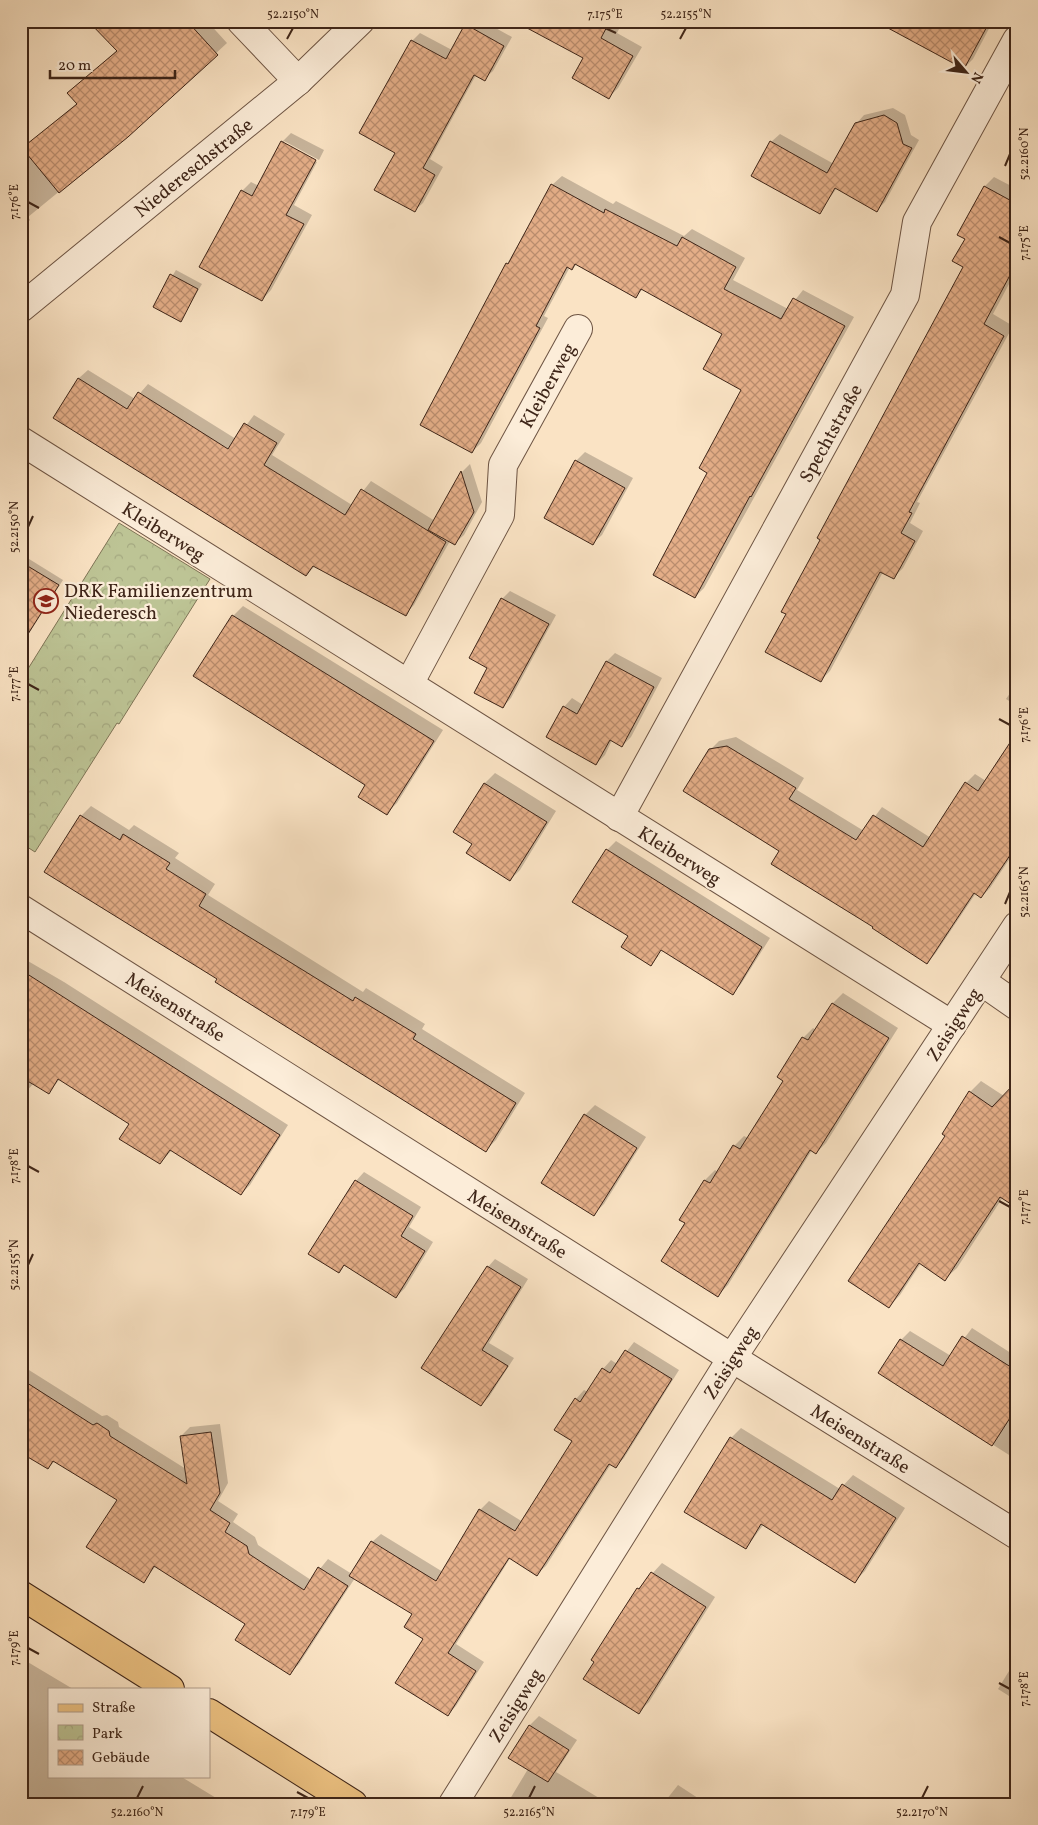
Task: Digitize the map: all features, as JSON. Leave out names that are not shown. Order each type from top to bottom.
[{"type":"main road","points":[[21,1595],[168,1688]]},
{"type":"main road","points":[[210,1714],[353,1804]]},
{"type":"street","points":[[241,21],[298,81]]},
{"type":"street","name":"Niedereschstraße","points":[[21,308],[298,81],[360,21]]},
{"type":"street","name":"Spechtstraße","points":[[619,817],[905,295],[917,222],[1017,40]]},
{"type":"street","name":"Kleiberweg","points":[[409,684],[500,515],[503,465],[578,329]]},
{"type":"street","name":"Kleiberweg","points":[[21,441],[952,1024]]},
{"type":"street","name":"Meisenstraße","points":[[21,908],[732,1358],[1017,1535]]},
{"type":"street","name":"Zeisigweg","points":[[453,1804],[732,1358],[1017,926]]},
{"type":"street","points":[[981,981],[1017,1006]]},
{"type":"green space","points":[[119,523],[210,579],[119,724],[117,723],[35,852],[21,843],[21,680]]},
{"type":"building","points":[[88,21],[187,21],[218,55],[128,137],[59,193],[22,148],[77,104],[67,93],[117,51]]},
{"type":"building","points":[[514,21],[610,21],[601,38],[633,56],[609,99],[572,78],[583,58]]},
{"type":"building","points":[[875,21],[990,21],[964,69]]},
{"type":"building","points":[[465,24],[504,46],[485,81],[474,75],[423,168],[435,175],[415,212],[374,190],[395,153],[359,133],[411,40],[446,59]]},
{"type":"building","points":[[884,115],[897,123],[903,144],[912,148],[877,212],[835,188],[820,214],[751,176],[770,141],[827,173],[855,123]]},
{"type":"building","points":[[281,141],[316,160],[286,215],[304,224],[262,301],[199,267],[241,190],[252,196]]},
{"type":"building","points":[[551,184],[604,213],[605,209],[677,246],[682,237],[736,267],[724,289],[781,319],[793,298],[845,326],[695,598],[653,575],[707,473],[699,468],[741,390],[703,369],[722,334],[641,289],[636,298],[575,264],[572,270],[567,267],[536,326],[540,328],[472,453],[420,425],[506,263],[508,264]]},
{"type":"building","points":[[984,186],[1017,204],[1017,262],[984,324],[1004,336],[909,512],[912,513],[901,533],[915,541],[894,579],[880,572],[821,682],[765,652],[786,614],[781,612],[820,540],[817,538],[963,267],[952,261],[965,239],[957,235]]},
{"type":"building","points":[[170,274],[198,289],[181,322],[153,307]]},
{"type":"building","points":[[78,378],[127,409],[138,392],[228,449],[244,423],[277,443],[264,465],[345,515],[361,489],[446,542],[406,616],[313,566],[306,576],[53,418]]},
{"type":"building","points":[[575,460],[625,488],[593,545],[544,518]]},
{"type":"building","points":[[461,471],[474,512],[455,545],[428,530]]},
{"type":"building","points":[[21,562],[59,585],[21,645]]},
{"type":"building","points":[[501,598],[549,624],[503,708],[474,693],[487,668],[469,658]]},
{"type":"building","points":[[232,615],[434,741],[387,815],[358,797],[365,785],[193,676]]},
{"type":"building","points":[[606,661],[654,687],[622,747],[610,740],[596,765],[546,737],[563,706],[577,714]]},
{"type":"building","points":[[1017,732],[1017,845],[981,898],[974,893],[927,964],[873,927],[771,864],[779,851],[683,791],[709,749],[727,746],[796,788],[789,799],[856,840],[873,815],[923,847],[965,782],[978,791]]},
{"type":"building","points":[[484,783],[547,822],[510,881],[466,853],[472,844],[453,832]]},
{"type":"building","points":[[80,815],[120,840],[123,834],[170,863],[166,869],[206,894],[199,906],[353,1001],[355,997],[416,1034],[413,1039],[516,1103],[486,1152],[215,982],[217,979],[44,872]]},
{"type":"building","points":[[606,849],[762,947],[733,995],[661,950],[651,966],[621,947],[628,936],[572,902]]},
{"type":"building","points":[[21,970],[280,1135],[241,1195],[170,1150],[160,1164],[119,1139],[129,1124],[58,1079],[49,1094],[21,1077]]},
{"type":"building","points":[[832,1003],[889,1038],[816,1154],[810,1150],[718,1297],[661,1261],[685,1223],[679,1220],[704,1180],[710,1183],[733,1145],[740,1149],[783,1081],[777,1077],[802,1037],[808,1040]]},
{"type":"building","points":[[1017,1081],[1017,1208],[1000,1197],[945,1281],[919,1263],[889,1308],[848,1281],[945,1136],[942,1134],[969,1091],[992,1107]]},
{"type":"building","points":[[584,1114],[637,1148],[594,1216],[541,1183]]},
{"type":"building","points":[[355,1180],[413,1216],[401,1236],[425,1251],[396,1298],[344,1265],[339,1273],[308,1254]]},
{"type":"building","points":[[487,1266],[521,1287],[482,1350],[508,1366],[481,1406],[421,1368]]},
{"type":"building","points":[[962,1336],[1017,1371],[1017,1407],[992,1446],[878,1373],[900,1339],[943,1366]]},
{"type":"building","points":[[625,1350],[672,1379],[616,1468],[609,1464],[537,1576],[509,1558],[448,1653],[476,1671],[448,1716],[395,1683],[423,1639],[404,1627],[412,1614],[349,1576],[371,1541],[436,1581],[479,1509],[515,1531],[572,1441],[554,1430],[575,1398],[580,1402],[602,1368],[610,1373]]},
{"type":"building","points":[[21,1379],[93,1425],[97,1423],[109,1431],[110,1436],[187,1484],[180,1436],[211,1432],[220,1493],[210,1510],[230,1523],[225,1532],[247,1546],[249,1554],[304,1590],[318,1567],[348,1586],[290,1675],[235,1640],[245,1624],[154,1566],[144,1583],[86,1547],[117,1500],[53,1461],[48,1469],[21,1453]]},
{"type":"building","points":[[730,1437],[832,1500],[842,1484],[896,1518],[855,1583],[761,1524],[746,1549],[684,1512]]},
{"type":"building","points":[[651,1572],[706,1607],[639,1714],[583,1679],[594,1662],[591,1660],[617,1619],[637,1588],[639,1589]]},
{"type":"building","points":[[529,1725],[569,1750],[548,1782],[508,1758]]},
{"type":"place","name":"DRK Familienzentrum Niederesch","points":[[46,601]]}]
